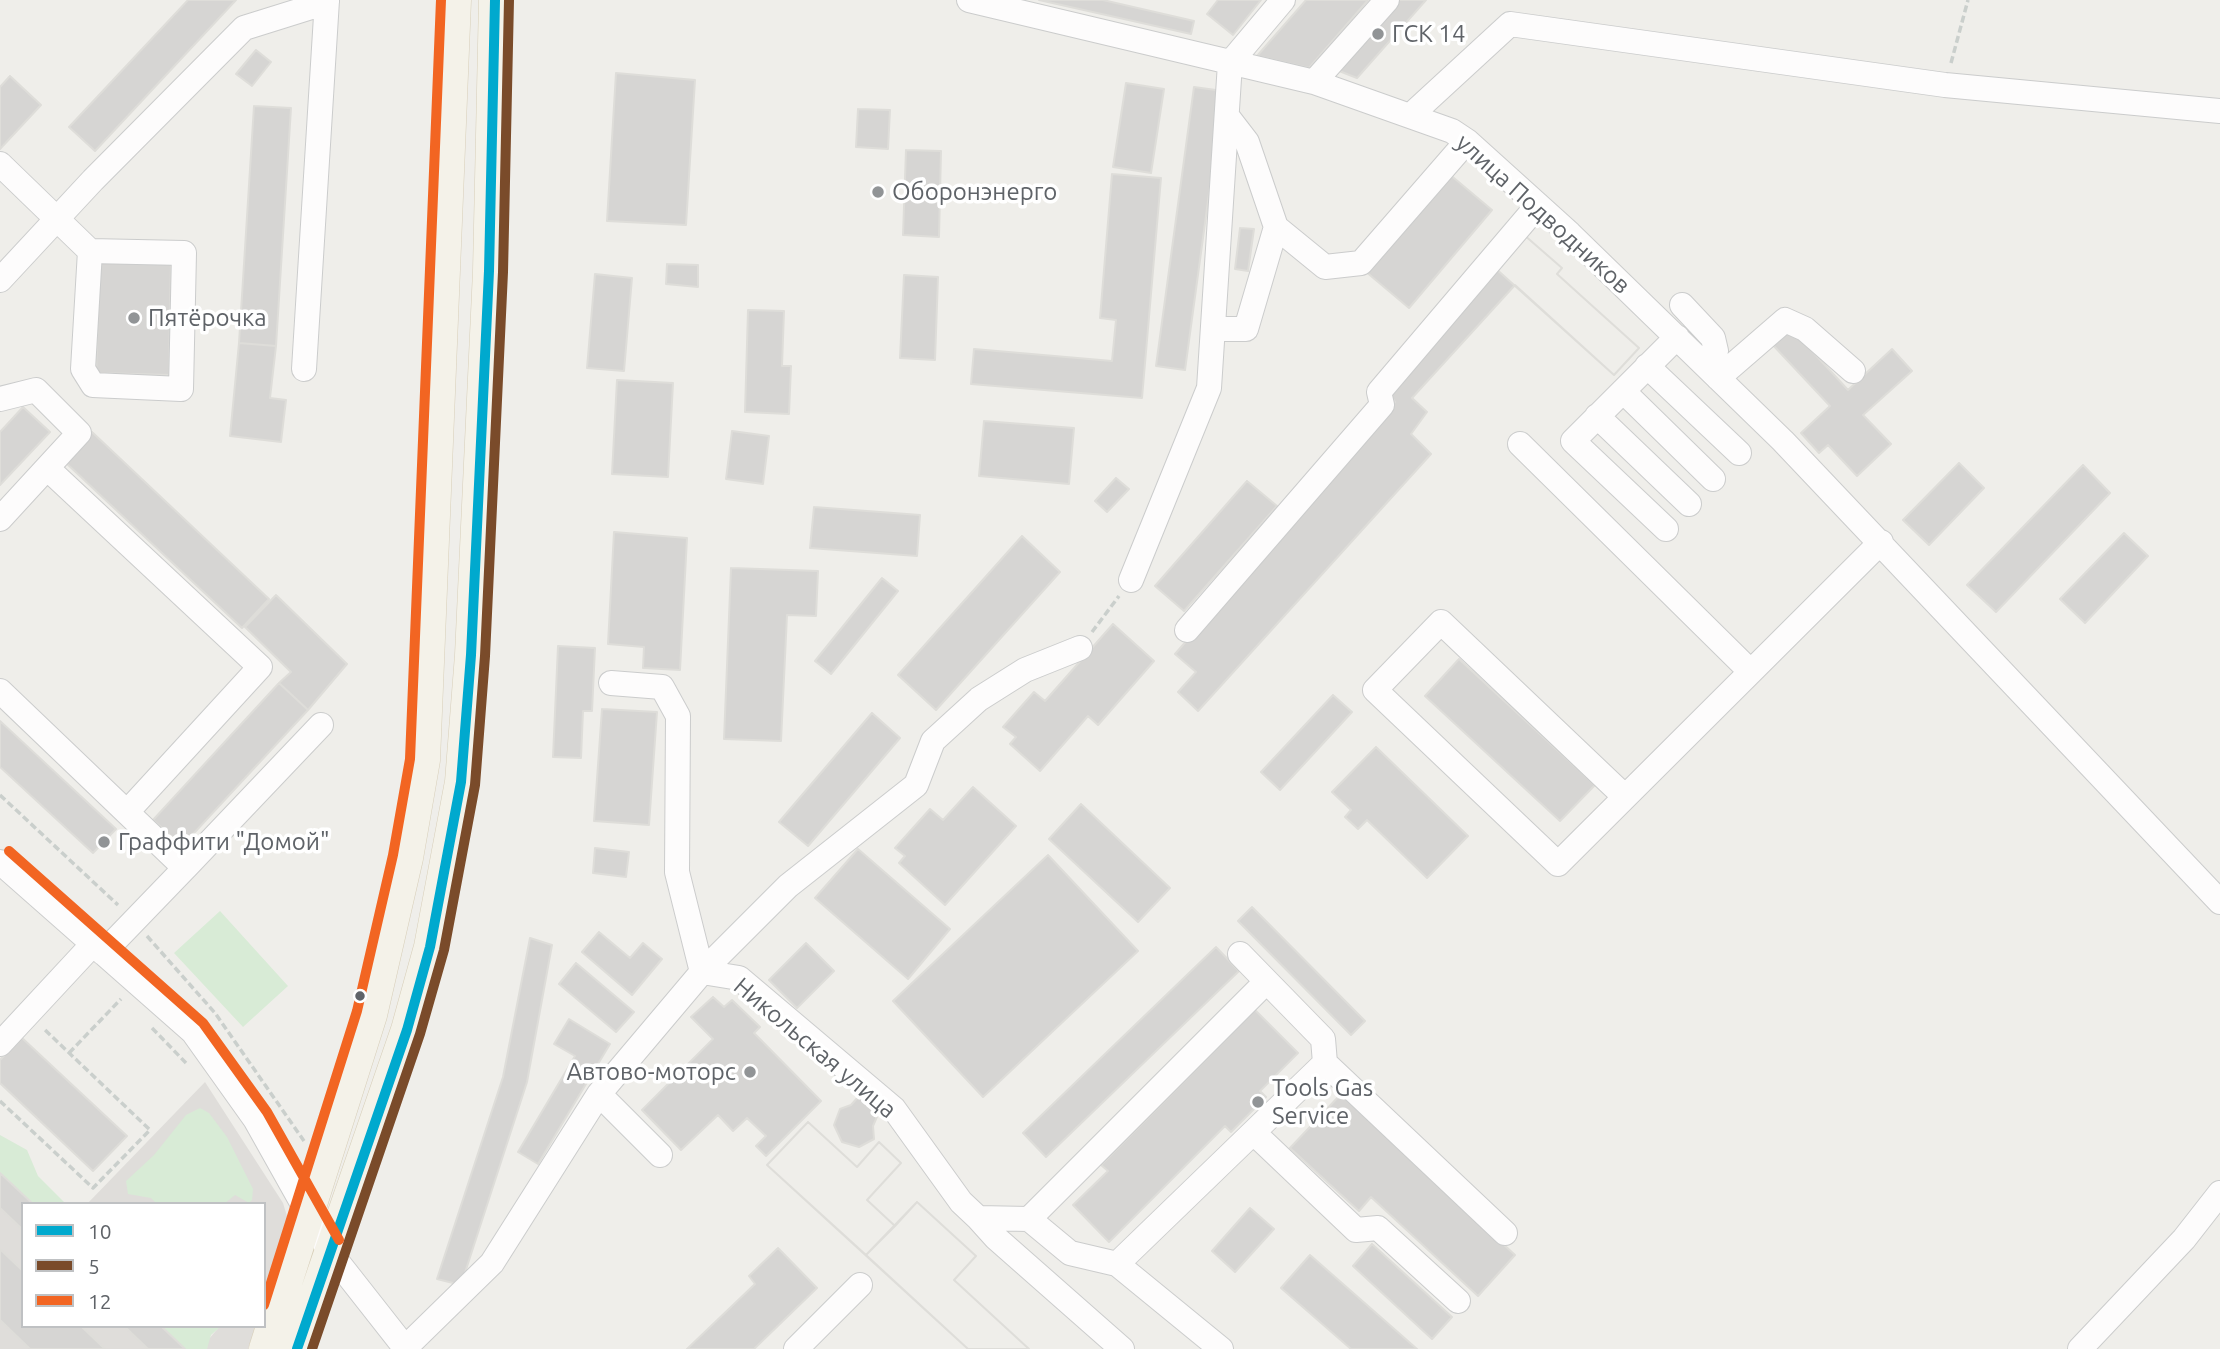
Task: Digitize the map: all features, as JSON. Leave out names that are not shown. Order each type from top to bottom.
[{"type":"main road","points":[[265,1349],[371,1015],[407,858],[424,760],[454,0]]},
{"type":"main road","points":[[297,1349],[407,1030],[430,947],[464,758],[488,284],[495,0]]},
{"type":"street","name":"улица Подводников","points":[[969,0],[1314,82],[1452,131],[1467,141],[1538,205],[1783,441],[2220,902]]},
{"type":"street","points":[[1131,580],[1209,388],[1230,63],[1283,0]]},
{"type":"street","points":[[1314,82],[1387,0]]},
{"type":"street","points":[[0,280],[244,28],[327,1],[304,369]]},
{"type":"street","points":[[1410,116],[1510,24],[1945,85],[2220,111]]},
{"type":"street","points":[[1227,116],[1247,142],[1276,227],[1325,267],[1361,263],[1467,141]]},
{"type":"street","points":[[0,164],[90,251],[184,253],[181,389],[93,385],[83,369],[90,251]]},
{"type":"street","points":[[1187,630],[1382,405],[1380,392],[1538,205]]},
{"type":"street","points":[[1213,329],[1246,329],[1276,227]]},
{"type":"street","points":[[1682,305],[1713,338],[1716,351],[1711,371]]},
{"type":"street","points":[[1711,371],[1785,320],[1805,329],[1853,371]]},
{"type":"street","points":[[1666,529],[1573,441],[1677,337]]},
{"type":"street","points":[[1647,366],[1739,453]]},
{"type":"street","points":[[0,399],[36,390],[79,433],[0,519]]},
{"type":"street","points":[[1623,391],[1713,479]]},
{"type":"street","points":[[1597,416],[1689,505]]},
{"type":"street","points":[[1520,444],[1749,671]]},
{"type":"street","points":[[47,468],[260,667],[127,812]]},
{"type":"street","points":[[1623,795],[1441,622],[1375,690],[1558,864],[1623,795],[1881,542]]},
{"type":"street","points":[[702,972],[788,886],[916,785],[933,741],[979,699],[1025,670],[1080,648]]},
{"type":"street","points":[[611,683],[663,687],[678,716],[677,872],[702,972]]},
{"type":"street","points":[[0,691],[185,868]]},
{"type":"street","points":[[0,1044],[98,948],[134,921],[321,725]]},
{"type":"street","points":[[0,862],[193,1032],[255,1119],[329,1251],[405,1348]]},
{"type":"street","points":[[1240,954],[1265,983],[1323,1039],[1325,1063],[1505,1233]]},
{"type":"street","name":"Никольская улица","points":[[405,1348],[492,1263],[599,1094],[702,972],[739,978],[894,1108],[961,1202],[996,1238],[1122,1349]]},
{"type":"street","points":[[1029,1219],[1265,983]]},
{"type":"street","points":[[1117,1264],[1325,1063]]},
{"type":"street","points":[[599,1094],[660,1155]]},
{"type":"street","points":[[1254,1133],[1356,1230],[1378,1228],[1458,1301]]},
{"type":"street","points":[[2080,1349],[2184,1239],[2220,1193]]},
{"type":"street","points":[[978,1218],[1029,1219],[1070,1253],[1117,1264],[1221,1349]]},
{"type":"street","points":[[796,1349],[860,1285]]},
{"type":"path","points":[[1945,85],[1968,0]]},
{"type":"path","points":[[1080,648],[1131,580]]},
{"type":"path","points":[[0,795],[134,921],[191,983],[223,1024],[311,1151]]},
{"type":"path","points":[[115,989],[131,1007]]},
{"type":"path","points":[[69,1053],[122,997]]},
{"type":"path","points":[[0,1101],[93,1188],[150,1130],[27,1015]]},
{"type":"path","points":[[149,1025],[195,1072]]},
{"type":"shaded area","points":[[205,1082],[283,1203],[290,1226],[266,1299],[266,1202],[89,1202]]},
{"type":"shaded area","points":[[0,1173],[31,1202],[21,1202],[21,1328],[163,1328],[185,1349],[0,1349]]},
{"type":"shaded area","points":[[218,1328],[255,1328],[248,1349],[207,1349],[208,1340]]},
{"type":"green space","points":[[220,911],[288,986],[243,1027],[174,953]]},
{"type":"green space","points":[[200,1108],[209,1113],[227,1137],[253,1189],[250,1202],[235,1195],[226,1202],[155,1202],[151,1198],[128,1194],[126,1181],[154,1155],[186,1115]]},
{"type":"green space","points":[[0,1135],[27,1150],[38,1176],[64,1202],[31,1202],[0,1173]]},
{"type":"green space","points":[[163,1328],[219,1328],[211,1335],[207,1349],[185,1349]]},
{"type":"building","points":[[188,0],[236,0],[95,151],[69,127]]},
{"type":"building","points":[[1039,0],[1103,0],[1194,21],[1191,34]]},
{"type":"building","points":[[1218,0],[1261,0],[1233,35],[1207,14]]},
{"type":"building","points":[[1306,0],[1368,0],[1309,68],[1257,56]]},
{"type":"building","name":"ГСК 14","points":[[1390,0],[1426,0],[1357,78],[1329,67]]},
{"type":"building","points":[[256,50],[271,62],[252,86],[236,74]]},
{"type":"building","points":[[616,73],[695,80],[686,225],[607,221]]},
{"type":"building","points":[[10,76],[41,105],[0,149],[0,87]]},
{"type":"building","points":[[1126,83],[1164,89],[1151,173],[1113,167]]},
{"type":"building","points":[[1194,87],[1223,91],[1185,370],[1156,366]]},
{"type":"building","points":[[254,106],[291,108],[276,346],[239,343]]},
{"type":"building","points":[[858,109],[890,110],[888,149],[856,147]]},
{"type":"building","points":[[906,150],[941,151],[939,237],[903,235]]},
{"type":"building","points":[[1448,173],[1492,210],[1409,308],[1365,271]]},
{"type":"building","points":[[1112,174],[1161,178],[1142,398],[971,384],[974,349],[1112,361],[1116,320],[1100,318]]},
{"type":"building","points":[[1240,228],[1254,229],[1248,271],[1235,269]]},
{"type":"building","points":[[1523,234],[1562,268],[1557,274],[1639,348],[1614,375],[1515,285],[1412,398],[1427,412],[1411,434],[1431,454],[1198,711],[1178,692],[1196,672],[1175,654],[1395,402],[1389,393]]},
{"type":"building","points":[[1523,234],[1562,268],[1557,274],[1639,348],[1614,375],[1494,267]]},
{"type":"building","name":"Пятёрочка","points":[[99,261],[171,263],[169,375],[96,373]]},
{"type":"building","points":[[667,264],[698,265],[698,287],[666,284]]},
{"type":"building","points":[[595,274],[632,278],[624,371],[587,368]]},
{"type":"building","points":[[904,275],[938,277],[935,360],[900,358]]},
{"type":"building","points":[[748,310],[784,311],[782,366],[791,366],[789,414],[745,412]]},
{"type":"building","points":[[1789,326],[1848,390],[1892,349],[1912,371],[1863,415],[1891,444],[1857,476],[1828,445],[1819,453],[1801,433],[1830,406],[1771,343]]},
{"type":"building","points":[[239,343],[276,346],[270,398],[286,400],[281,442],[230,436]]},
{"type":"building","points":[[617,380],[673,383],[668,477],[612,474]]},
{"type":"building","points":[[23,407],[50,432],[0,485],[0,432]]},
{"type":"building","points":[[984,421],[1074,428],[1069,484],[979,476]]},
{"type":"building","points":[[732,431],[769,436],[763,484],[726,479]]},
{"type":"building","points":[[92,432],[269,599],[242,628],[65,462]]},
{"type":"building","points":[[1959,463],[1984,488],[1929,545],[1903,520]]},
{"type":"building","points":[[2083,465],[2110,493],[1996,612],[1967,585]]},
{"type":"building","points":[[1116,478],[1129,489],[1107,512],[1095,501]]},
{"type":"building","points":[[1247,481],[1277,506],[1184,611],[1155,586]]},
{"type":"building","points":[[814,507],[920,515],[917,556],[810,548]]},
{"type":"building","points":[[614,532],[687,538],[680,670],[643,668],[644,647],[608,644]]},
{"type":"building","points":[[2124,533],[2148,556],[2085,623],[2060,599]]},
{"type":"building","points":[[1022,536],[1060,572],[936,710],[898,675]]},
{"type":"building","points":[[731,568],[818,571],[816,616],[787,615],[781,741],[724,739]]},
{"type":"building","points":[[882,578],[898,591],[831,674],[815,661]]},
{"type":"building","points":[[276,595],[347,664],[308,710],[279,683],[291,672],[245,627]]},
{"type":"building","points":[[1113,624],[1154,661],[1098,725],[1088,716],[1040,771],[1010,744],[1016,737],[1003,727],[1034,692],[1045,701]]},
{"type":"building","points":[[558,646],[595,648],[592,711],[583,711],[581,758],[553,757]]},
{"type":"building","points":[[1459,659],[1595,785],[1560,821],[1425,696]]},
{"type":"building","points":[[279,683],[308,710],[182,846],[153,820]]},
{"type":"building","points":[[1333,695],[1352,712],[1280,790],[1261,772]]},
{"type":"building","points":[[602,709],[657,712],[649,825],[594,821]]},
{"type":"building","points":[[872,713],[900,738],[808,846],[779,822]]},
{"type":"building","points":[[0,721],[116,829],[93,853],[0,767]]},
{"type":"building","points":[[1376,747],[1468,836],[1427,878],[1367,820],[1358,829],[1345,817],[1351,810],[1332,792]]},
{"type":"building","points":[[973,787],[1016,826],[945,905],[899,863],[905,856],[895,848],[930,809],[943,820]]},
{"type":"building","points":[[1081,804],[1170,888],[1138,922],[1049,839]]},
{"type":"building","points":[[595,848],[629,852],[626,877],[593,873]]},
{"type":"building","points":[[858,849],[950,929],[908,979],[815,898]]},
{"type":"building","points":[[1048,855],[1138,951],[983,1097],[893,1001]]},
{"type":"building","points":[[1252,907],[1365,1021],[1351,1035],[1238,921]]},
{"type":"building","points":[[599,932],[630,958],[643,943],[662,959],[632,995],[582,952]]},
{"type":"building","points":[[530,938],[552,945],[527,1082],[461,1285],[437,1279],[503,1077]]},
{"type":"building","points":[[806,943],[834,971],[797,1008],[769,980]]},
{"type":"building","points":[[1216,947],[1239,971],[1046,1157],[1023,1133]]},
{"type":"building","points":[[576,963],[634,1012],[616,1032],[559,984]]},
{"type":"building","points":[[713,997],[724,1007],[732,1000],[760,1027],[754,1033],[821,1101],[766,1156],[756,1146],[766,1136],[747,1118],[733,1131],[718,1115],[681,1150],[642,1110],[713,1039],[691,1017]]},
{"type":"building","points":[[1255,1010],[1298,1053],[1260,1091],[1266,1097],[1231,1132],[1225,1126],[1109,1242],[1073,1205],[1108,1171],[1101,1165]]},
{"type":"building","points":[[569,1019],[610,1044],[538,1164],[518,1152],[575,1056],[554,1044]]},
{"type":"building","points":[[21,1037],[127,1136],[93,1171],[0,1083],[0,1060]]},
{"type":"building","points":[[1341,1094],[1515,1255],[1478,1296],[1371,1197],[1359,1211],[1290,1148]]},
{"type":"building","points":[[859,1096],[879,1112],[873,1126],[874,1139],[859,1147],[842,1142],[834,1125],[840,1109],[851,1105]]},
{"type":"building","points":[[808,1122],[857,1167],[879,1142],[901,1163],[867,1200],[895,1226],[917,1202],[976,1256],[954,1280],[1029,1349],[968,1349],[767,1165]]},
{"type":"building","points":[[808,1122],[857,1167],[879,1142],[901,1163],[867,1200],[895,1226],[866,1255],[767,1165]]},
{"type":"building","points":[[0,1173],[31,1202],[21,1202],[21,1228],[0,1208]]},
{"type":"building","points":[[917,1202],[976,1256],[954,1280],[1029,1349],[968,1349],[866,1255]]},
{"type":"building","points":[[1250,1208],[1274,1229],[1235,1272],[1212,1251]]},
{"type":"building","points":[[1372,1244],[1452,1317],[1432,1339],[1353,1266]]},
{"type":"building","points":[[778,1248],[817,1288],[754,1349],[687,1349],[755,1284],[749,1276]]},
{"type":"building","points":[[0,1249],[21,1269],[21,1328],[83,1328],[105,1349],[30,1349],[0,1320]]},
{"type":"building","points":[[1310,1255],[1417,1349],[1351,1349],[1281,1288]]},
{"type":"building","points":[[126,1328],[163,1328],[185,1349],[148,1349]]},
{"type":"transit line","name":"12","points":[[266,1299],[357,1011],[393,855],[410,759],[441,0]]},
{"type":"transit line","name":"10","points":[[297,1349],[407,1030],[430,947],[461,782],[471,655],[489,271],[495,0]]},
{"type":"transit line","name":"5","points":[[312,1349],[420,1034],[444,950],[475,785],[485,656],[503,272],[509,0]]},
{"type":"transit line","name":"12","points":[[9,851],[203,1023],[267,1112],[339,1240]]},
{"type":"place","name":"ГСК 14","points":[[1378,34]]},
{"type":"place","name":"Оборонэнерго","points":[[878,192]]},
{"type":"place","name":"Пятёрочка","points":[[134,318]]},
{"type":"place","name":"Граффити \"Домой\"","points":[[104,842]]},
{"type":"place","name":"Автово-моторс","points":[[750,1072]]},
{"type":"place","name":"Tools Gas Service","points":[[1258,1102]]}]
